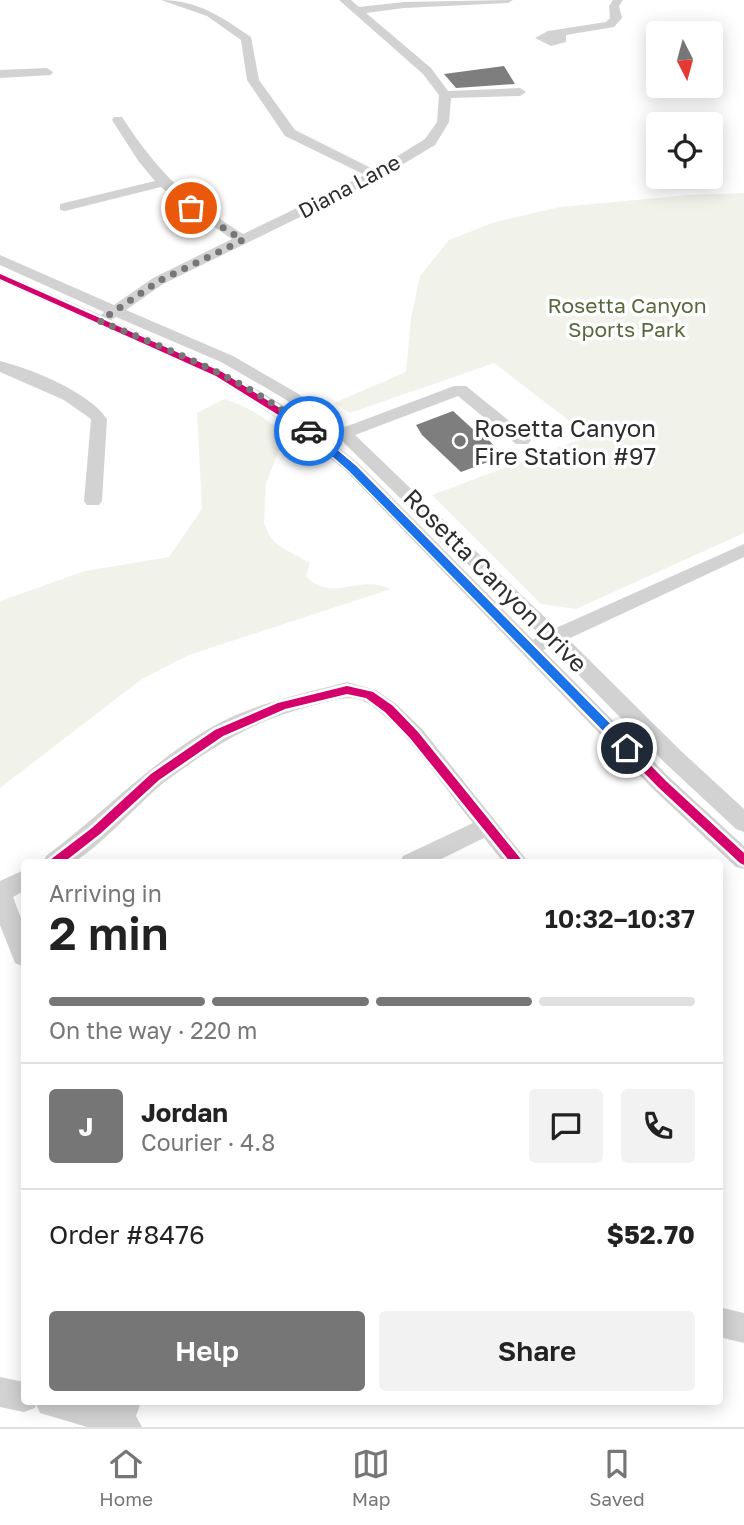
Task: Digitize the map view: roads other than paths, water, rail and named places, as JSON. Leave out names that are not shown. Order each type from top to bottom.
[{"type":"street","points":[[166,0],[211,14],[247,39],[253,80],[290,133],[374,175]]},
{"type":"street","points":[[344,0],[427,71],[445,95],[520,92]]},
{"type":"street","points":[[357,11],[508,0]]},
{"type":"street","points":[[556,34],[610,25],[616,18],[614,6],[618,0]]},
{"type":"street","points":[[0,74],[47,72]]},
{"type":"street","name":"Diana Lane","points":[[108,316],[159,281],[374,175],[430,142],[443,122],[445,95]]},
{"type":"street","points":[[118,120],[146,165],[163,183],[191,208],[243,240]]},
{"type":"street","points":[[65,207],[163,183]]},
{"type":"street","name":"Rosetta Canyon Drive","points":[[0,259],[266,400],[322,442],[353,468],[662,784],[744,860]]},
{"type":"street","name":"Rosetta Canyon Drive","points":[[0,276],[228,359],[291,396],[343,433],[377,463],[672,756],[744,822]]},
{"type":"street","points":[[0,366],[90,407],[97,413],[99,419],[93,501]]},
{"type":"street","points":[[322,442],[460,389],[522,440]]},
{"type":"street","points":[[530,648],[744,550]]},
{"type":"street","points":[[59,859],[96,831],[155,778],[219,733],[282,706],[346,690],[369,695],[389,709],[414,735],[515,859]]},
{"type":"street","points":[[419,859],[488,826]]},
{"type":"street","points":[[21,882],[0,893],[21,948]]},
{"type":"street","points":[[723,1323],[744,1328]]},
{"type":"street","points":[[0,1392],[21,1396]]},
{"type":"street","points":[[68,1405],[123,1417]]},
{"type":"place","name":"Rosetta Canyon Fire Station #97","points":[[460,441]]},
{"type":"park label","name":"Rosetta Canyon Sports Park","points":[[627,317]]}]
